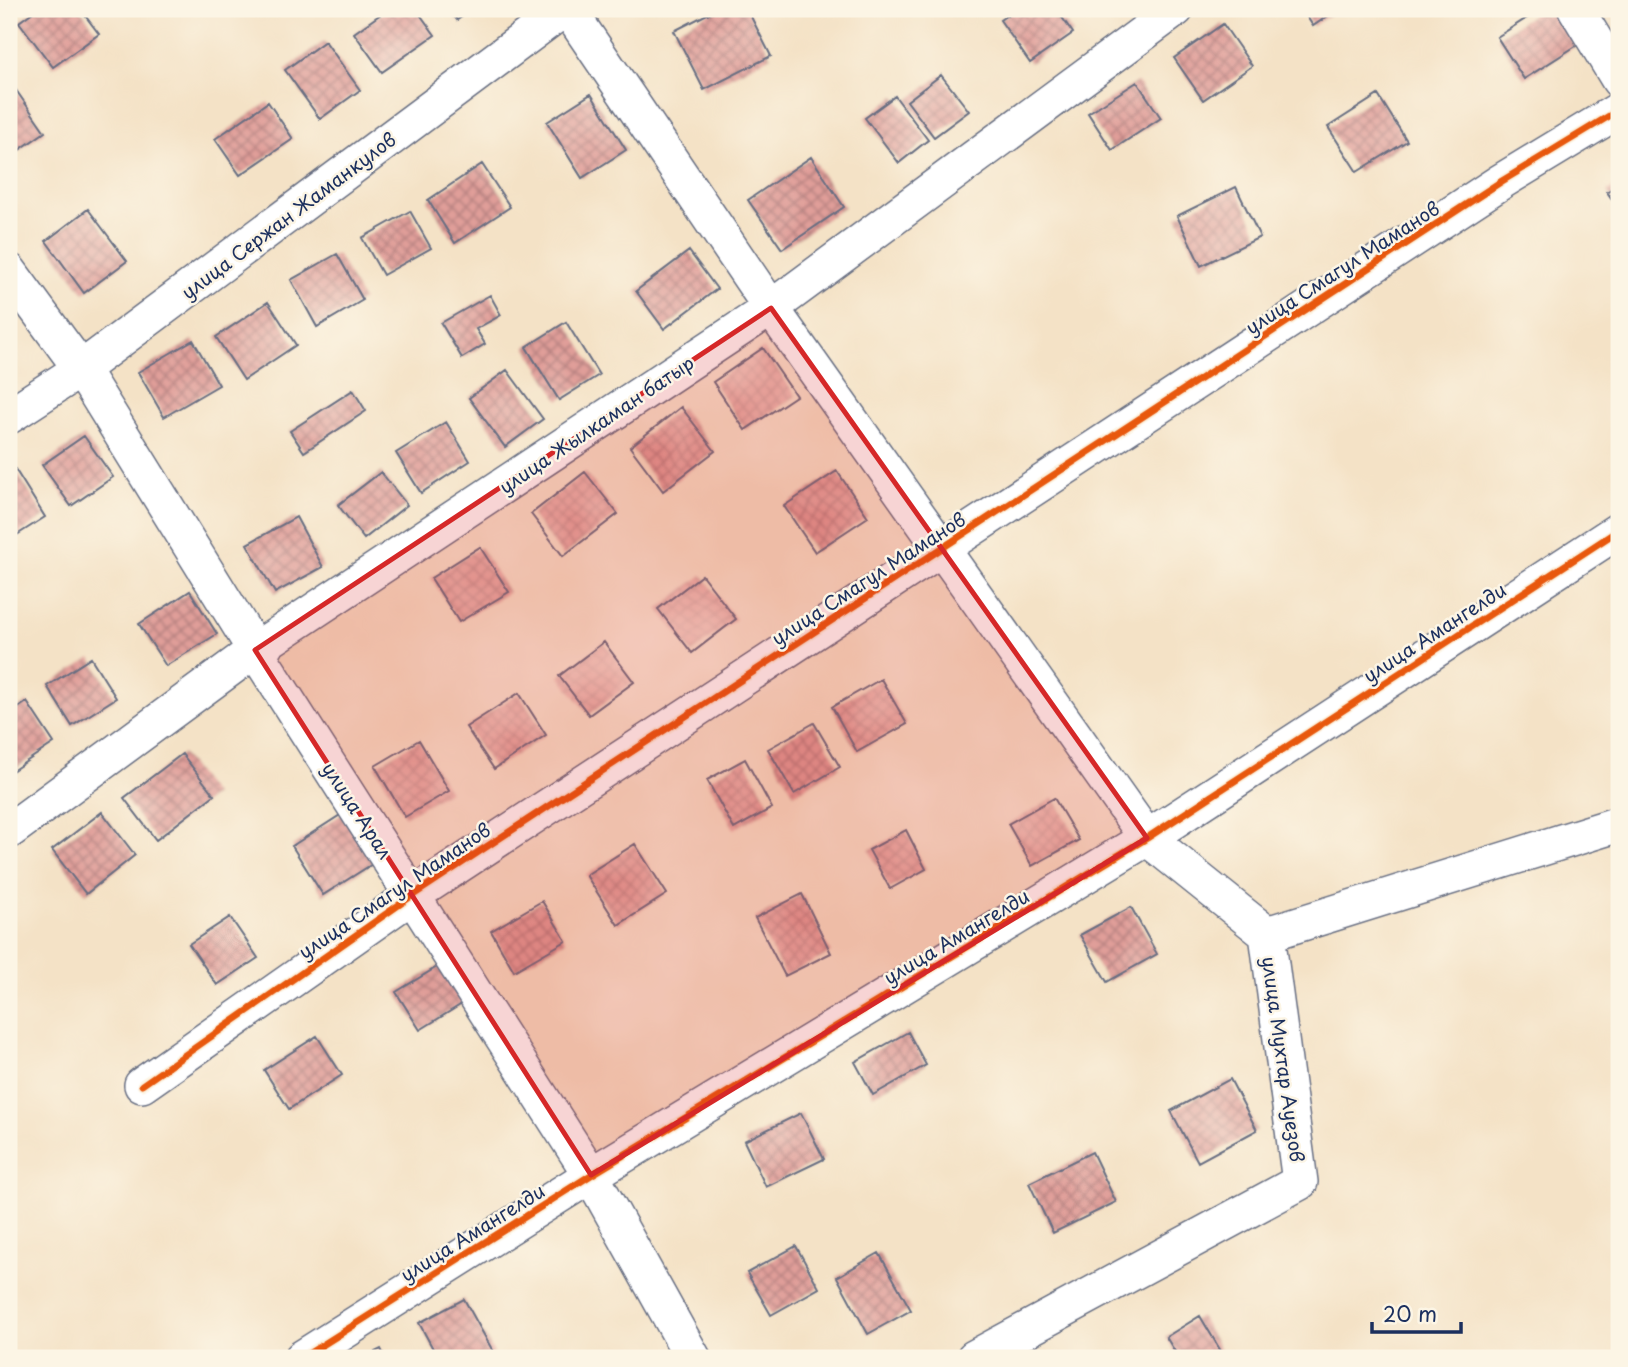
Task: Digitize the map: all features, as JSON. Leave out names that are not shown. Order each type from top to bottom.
[{"type":"street","points":[[566,9],[771,308],[1147,838],[1267,934]]},
{"type":"street","name":"улица Сержан Жаманкулов","points":[[9,416],[81,369],[566,9]]},
{"type":"street","name":"улица Жылкаман батыр","points":[[9,831],[255,650],[771,308],[1176,9]]},
{"type":"street","points":[[1576,9],[1619,80]]},
{"type":"street","name":"улица Смагул Маманов","points":[[142,1085],[413,895],[1502,181],[1619,110]]},
{"type":"street","name":"улица Арал","points":[[9,271],[81,369],[255,650],[591,1175],[693,1358]]},
{"type":"street","name":"улица Амангелди","points":[[302,1358],[591,1175],[1147,838],[1619,530]]},
{"type":"street","name":"улица Мухтар Ауезов","points":[[974,1358],[1300,1181],[1267,934],[1619,824]]},
{"type":"highlighted area","points":[[771,308],[1147,838],[591,1175],[255,650]]},
{"type":"building","points":[[37,9],[80,9],[99,34],[53,67],[19,22]]},
{"type":"building","points":[[388,9],[416,9],[435,35],[382,72],[354,33]]},
{"type":"building","points":[[449,9],[473,9],[457,20]]},
{"type":"building","points":[[717,9],[747,9],[771,56],[704,90],[674,31]]},
{"type":"building","points":[[1016,9],[1056,9],[1073,33],[1030,63],[1000,20]]},
{"type":"building","points":[[1302,9],[1338,9],[1313,26]]},
{"type":"building","points":[[1541,9],[1556,9],[1579,44],[1524,79],[1497,37]]},
{"type":"building","points":[[1223,24],[1252,66],[1203,100],[1174,58]]},
{"type":"building","points":[[325,41],[360,90],[320,119],[285,70]]},
{"type":"building","points":[[941,75],[969,111],[934,137],[907,101]]},
{"type":"building","points":[[9,80],[45,132],[9,157]]},
{"type":"building","points":[[1137,82],[1161,118],[1112,150],[1088,113]]},
{"type":"building","points":[[591,94],[626,150],[582,178],[547,122]]},
{"type":"building","points":[[1378,95],[1407,141],[1357,172],[1328,127]]},
{"type":"building","points":[[895,96],[928,140],[899,163],[865,118]]},
{"type":"building","points":[[268,102],[293,139],[240,175],[215,139]]},
{"type":"building","points":[[811,157],[844,207],[782,249],[748,200]]},
{"type":"building","points":[[482,164],[510,207],[455,243],[428,200]]},
{"type":"building","points":[[1619,183],[1619,209],[1607,192]]},
{"type":"building","points":[[1236,187],[1260,237],[1201,266],[1177,216]]},
{"type":"building","points":[[88,209],[127,261],[84,293],[46,241]]},
{"type":"building","points":[[410,211],[431,248],[383,275],[362,238]]},
{"type":"building","points":[[689,251],[717,289],[664,329],[636,291]]},
{"type":"building","points":[[337,254],[363,300],[317,327],[291,280]]},
{"type":"building","points":[[490,295],[501,315],[476,329],[485,344],[462,358],[441,323]]},
{"type":"building","points":[[268,302],[296,345],[244,380],[216,337]]},
{"type":"building","points":[[566,322],[599,375],[559,400],[526,347]]},
{"type":"building","points":[[193,340],[219,385],[164,417],[138,372]]},
{"type":"building","points":[[763,348],[796,396],[745,430],[713,382]]},
{"type":"building","points":[[507,370],[543,419],[505,447],[469,398]]},
{"type":"building","points":[[353,390],[366,411],[304,452],[290,431]]},
{"type":"building","points":[[681,407],[715,451],[663,491],[630,447]]},
{"type":"building","points":[[446,422],[470,461],[421,493],[396,453]]},
{"type":"building","points":[[84,436],[113,477],[71,506],[42,465]]},
{"type":"building","points":[[9,462],[45,517],[9,540]]},
{"type":"building","points":[[837,471],[868,517],[815,552],[784,506]]},
{"type":"building","points":[[381,472],[407,505],[364,539],[338,505]]},
{"type":"building","points":[[585,472],[618,514],[563,556],[531,514]]},
{"type":"building","points":[[296,517],[323,567],[275,593],[247,544]]},
{"type":"building","points":[[480,547],[509,592],[459,622],[431,578]]},
{"type":"building","points":[[702,575],[736,619],[692,653],[658,609]]},
{"type":"building","points":[[190,591],[217,634],[166,666],[139,624]]},
{"type":"building","points":[[604,642],[634,682],[589,715],[559,676]]},
{"type":"building","points":[[91,658],[116,698],[72,726],[47,686]]},
{"type":"building","points":[[881,679],[907,724],[857,752],[832,707]]},
{"type":"building","points":[[519,693],[546,735],[494,769],[466,727]]},
{"type":"building","points":[[27,702],[54,743],[9,773],[9,714]]},
{"type":"building","points":[[814,723],[840,767],[794,794],[768,749]]},
{"type":"building","points":[[419,740],[449,791],[405,817],[375,766]]},
{"type":"building","points":[[182,754],[214,795],[156,840],[124,798]]},
{"type":"building","points":[[745,759],[772,808],[734,829],[707,780]]},
{"type":"building","points":[[1054,798],[1079,840],[1032,866],[1008,824]]},
{"type":"building","points":[[102,812],[135,855],[86,894],[52,850]]},
{"type":"building","points":[[345,812],[377,861],[323,895],[292,846]]},
{"type":"building","points":[[906,830],[926,869],[890,889],[869,850]]},
{"type":"building","points":[[635,844],[667,894],[618,925],[586,875]]},
{"type":"building","points":[[802,894],[831,953],[785,976],[755,918]]},
{"type":"building","points":[[542,901],[566,941],[514,971],[491,931]]},
{"type":"building","points":[[1131,907],[1157,954],[1107,982],[1080,935]]},
{"type":"building","points":[[230,917],[258,958],[217,985],[189,944]]},
{"type":"building","points":[[442,964],[465,1002],[420,1030],[396,992]]},
{"type":"building","points":[[908,1032],[926,1065],[873,1095],[855,1062]]},
{"type":"building","points":[[317,1036],[342,1075],[289,1109],[264,1070]]},
{"type":"building","points":[[1230,1079],[1257,1130],[1198,1162],[1171,1111]]},
{"type":"building","points":[[801,1113],[824,1159],[766,1187],[744,1141]]},
{"type":"building","points":[[1092,1152],[1116,1202],[1053,1233],[1029,1183]]},
{"type":"building","points":[[796,1246],[819,1288],[771,1315],[747,1273]]},
{"type":"building","points":[[879,1253],[911,1310],[868,1334],[837,1277]]},
{"type":"building","points":[[464,1299],[494,1353],[484,1358],[438,1358],[419,1323]]},
{"type":"building","points":[[1200,1316],[1225,1358],[1179,1358],[1166,1337]]},
{"type":"building","points":[[381,1349],[385,1358],[363,1358]]},
{"type":"cycle path","points":[[142,1085],[413,895],[1502,181],[1619,110]]},
{"type":"cycle path","points":[[302,1358],[591,1175],[1147,838],[1619,530]]}]
